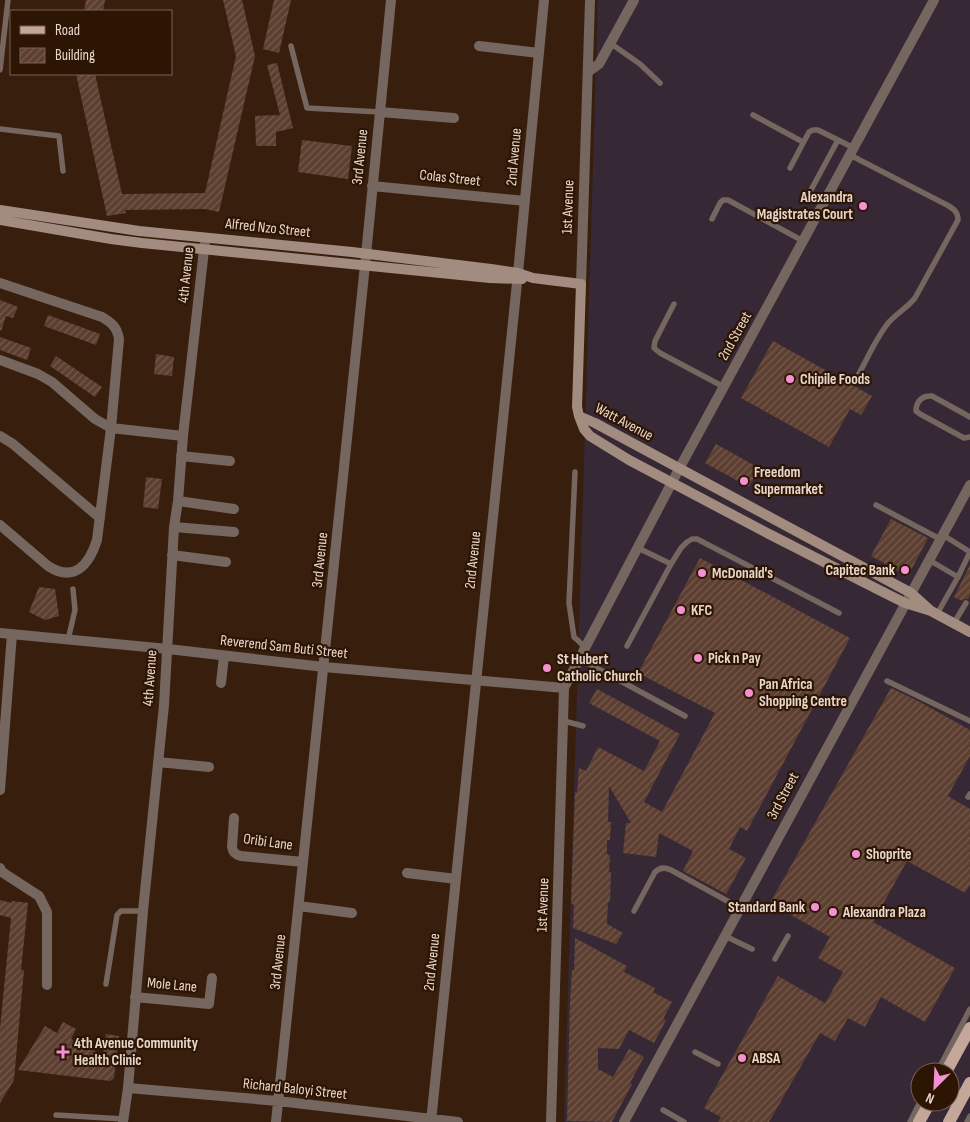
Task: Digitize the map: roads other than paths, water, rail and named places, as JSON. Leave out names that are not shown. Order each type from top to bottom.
[{"type":"main road","points":[[951,1062],[970,1028]]},
{"type":"main road","points":[[949,1122],[970,1084]]},
{"type":"street","name":"3rd Avenue","points":[[276,1122],[391,0]]},
{"type":"street","name":"2nd Avenue","points":[[431,1121],[518,276],[544,0]]},
{"type":"street","name":"1st Avenue","points":[[578,416],[577,389],[590,0]]},
{"type":"street","points":[[588,72],[599,64],[634,0]]},
{"type":"street","name":"2nd Street","points":[[564,688],[679,469],[934,0]]},
{"type":"street","points":[[479,46],[539,53]]},
{"type":"street","points":[[380,112],[454,118]]},
{"type":"street","name":"Colas Street","points":[[372,186],[525,201]]},
{"type":"street","name":"Alfred Nzo Street","points":[[0,210],[140,231],[366,254],[581,284]]},
{"type":"street","name":"Alfred Nzo Street","points":[[0,220],[111,239],[365,265],[518,276]]},
{"type":"street","name":"4th Avenue","points":[[123,1121],[128,1088],[168,649],[174,527],[206,237]]},
{"type":"street","points":[[0,283],[102,317],[114,325],[119,339],[111,428],[97,540],[87,562],[73,572],[66,574],[57,572],[0,524]]},
{"type":"street","points":[[0,360],[45,377],[95,419],[111,428],[183,436]]},
{"type":"street","name":"Watt Avenue","points":[[578,416],[596,423],[911,593],[934,612],[970,632]]},
{"type":"street","name":"Watt Avenue","points":[[578,416],[584,429],[594,440],[628,460],[776,538],[906,603],[934,612]]},
{"type":"street","points":[[0,436],[13,444],[100,518]]},
{"type":"street","points":[[181,456],[230,461]]},
{"type":"street","name":"3rd Street","points":[[624,1122],[970,485]]},
{"type":"street","points":[[178,501],[234,509]]},
{"type":"street","points":[[174,527],[234,532]]},
{"type":"street","points":[[172,555],[226,562]]},
{"type":"street","name":"Reverend Sam Buti Street","points":[[0,633],[168,649],[324,667],[564,688]]},
{"type":"street","points":[[0,790],[12,634]]},
{"type":"street","points":[[221,683],[224,656]]},
{"type":"street","name":"1st Avenue","points":[[551,1122],[564,688]]},
{"type":"street","points":[[158,762],[209,767]]},
{"type":"street","name":"Oribi Lane","points":[[234,818],[232,847],[236,855],[303,862]]},
{"type":"street","points":[[0,868],[2,872],[39,896],[47,912],[47,986]]},
{"type":"street","points":[[407,873],[456,879]]},
{"type":"street","points":[[299,906],[352,913]]},
{"type":"street","name":"Mole Lane","points":[[135,997],[209,1004],[212,978]]},
{"type":"street","name":"Richard Baloyi Street","points":[[128,1088],[278,1101],[431,1121],[458,1122]]},
{"type":"lane","points":[[0,70],[2,34],[8,0]]},
{"type":"lane","points":[[610,43],[640,64],[660,83]]},
{"type":"lane","points":[[291,46],[307,108],[380,112]]},
{"type":"lane","points":[[753,115],[804,142]]},
{"type":"lane","points":[[0,129],[59,136],[63,171]]},
{"type":"lane","points":[[790,168],[809,132],[818,130],[947,205],[958,215],[958,220],[915,298],[910,305],[890,321],[855,381]]},
{"type":"lane","points":[[811,190],[838,140]]},
{"type":"lane","points":[[712,219],[720,203],[723,200],[728,200],[804,240]]},
{"type":"lane","points":[[674,304],[654,348],[724,387]]},
{"type":"lane","points":[[970,417],[932,396],[926,395],[916,407],[916,411],[920,414],[964,438],[970,437]]},
{"type":"lane","points":[[575,472],[570,603],[574,637],[586,648]]},
{"type":"lane","points":[[876,505],[970,552],[958,577],[934,612]]},
{"type":"lane","points":[[627,646],[681,548],[686,542],[697,538],[839,613]]},
{"type":"lane","points":[[638,548],[671,564]]},
{"type":"lane","points":[[929,560],[958,577]]},
{"type":"lane","points":[[68,640],[74,610],[73,589]]},
{"type":"lane","points":[[954,623],[966,603]]},
{"type":"lane","points":[[580,659],[685,716]]},
{"type":"lane","points":[[886,682],[970,721]]},
{"type":"lane","points":[[564,720],[583,726]]},
{"type":"lane","points":[[634,911],[658,868],[667,868],[740,908]]},
{"type":"lane","points":[[106,984],[117,915],[121,911],[143,911]]},
{"type":"lane","points":[[725,936],[752,948]]},
{"type":"lane","points":[[775,959],[788,936]]},
{"type":"lane","points":[[941,1062],[970,1009]]},
{"type":"lane","points":[[695,1052],[718,1064]]},
{"type":"lane","points":[[663,1110],[684,1122]]},
{"type":"lane","points":[[56,1115],[123,1121]]},
{"type":"lane","points":[[967,1122],[970,1116]]},
{"type":"place","name":"Alexandra Magistrates Court","points":[[863,206]]},
{"type":"place","name":"Chipile Foods","points":[[790,379]]},
{"type":"place","name":"Freedom Supermarket","points":[[744,481]]},
{"type":"place","name":"Capitec Bank","points":[[905,570]]},
{"type":"place","name":"McDonald's","points":[[702,573]]},
{"type":"place","name":"KFC","points":[[681,610]]},
{"type":"place","name":"Pick n Pay","points":[[698,658]]},
{"type":"place","name":"St Hubert Catholic Church","points":[[547,668]]},
{"type":"place","name":"Pan Africa Shopping Centre","points":[[749,693]]},
{"type":"place","name":"Shoprite","points":[[856,854]]},
{"type":"place","name":"Standard Bank","points":[[815,907]]},
{"type":"place","name":"Alexandra Plaza","points":[[833,912]]},
{"type":"place","name":"4th Avenue Community Health Clinic","points":[[63,1052]]},
{"type":"place","name":"ABSA","points":[[742,1058]]}]
